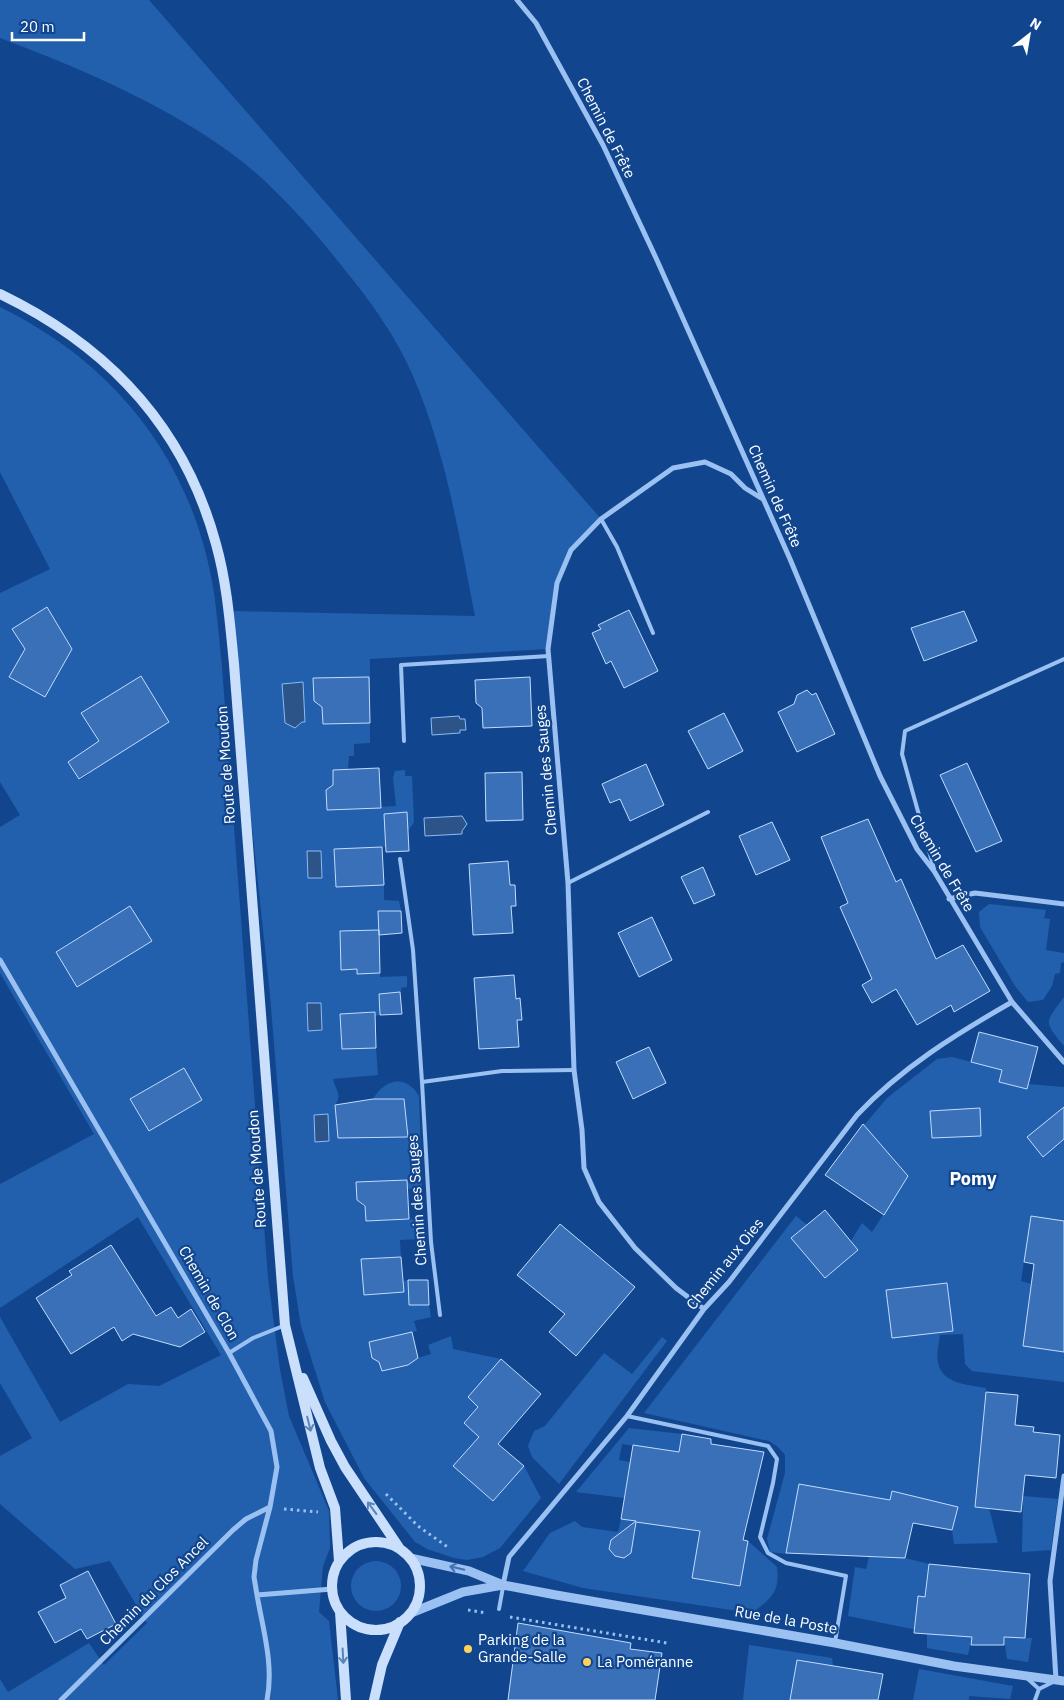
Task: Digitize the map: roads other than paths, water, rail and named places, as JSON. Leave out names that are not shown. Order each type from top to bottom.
[{"type":"main road","name":"Route de Moudon","points":[[0,294],[67,331],[104,360],[137,394],[162,426],[184,462],[203,505],[216,545],[229,611],[234,664],[285,1325],[320,1468],[335,1508],[339,1561]]},
{"type":"main road","name":"Route de Moudon","points":[[285,1325],[300,1371],[331,1441],[362,1494],[400,1548]]},
{"type":"main road","points":[[384,1542],[400,1548],[410,1558],[417,1570],[420,1585],[418,1599],[411,1613],[400,1622],[388,1628],[375,1630],[362,1628],[340,1612],[334,1601],[332,1579],[339,1561],[351,1549],[366,1543],[384,1542]]},
{"type":"main road","points":[[340,1612],[346,1700]]},
{"type":"main road","points":[[374,1700],[382,1665],[400,1622]]},
{"type":"street","name":"Chemin de Frête","points":[[516,0],[536,23],[603,145],[656,258],[793,567],[880,776],[917,849],[934,871],[1012,1002],[1064,1062]]},
{"type":"street","name":"Chemin des Sauges","points":[[704,1309],[676,1288],[635,1248],[599,1202],[584,1168],[582,1130],[574,1070],[568,883],[549,656],[557,583],[571,550],[601,519],[673,468],[705,462],[731,474],[745,488],[761,498]]},
{"type":"street","points":[[950,899],[975,893],[1064,904]]},
{"type":"street","name":"Chemin de Clon","points":[[0,960],[229,1352],[271,1431],[277,1467],[270,1507],[256,1560],[254,1577],[269,1660],[267,1700]]},
{"type":"street","name":"Chemin aux Oies","points":[[503,1585],[509,1557],[627,1416],[704,1309],[729,1282],[857,1115],[877,1093],[954,1035],[1012,1002]]},
{"type":"street","points":[[1060,1681],[1050,1580],[1064,1476]]},
{"type":"street","name":"Chemin du Clos Ancel","points":[[62,1700],[233,1530],[246,1519],[270,1507]]},
{"type":"street","name":"Rue de la Poste","points":[[410,1558],[469,1571],[503,1585],[835,1643],[954,1666],[1060,1681]]},
{"type":"street","name":"Rue de la Poste","points":[[411,1613],[463,1592],[503,1585]]},
{"type":"street","points":[[257,1596],[332,1589]]},
{"type":"lane","points":[[601,519],[617,547],[653,633]]},
{"type":"lane","points":[[404,741],[401,665],[549,656]]},
{"type":"lane","points":[[934,871],[902,754],[905,731],[1064,659]]},
{"type":"lane","points":[[568,883],[708,812]]},
{"type":"lane","name":"Chemin des Sauges","points":[[400,859],[413,950],[431,1242],[440,1315]]},
{"type":"lane","points":[[422,1082],[502,1071],[574,1070]]},
{"type":"lane","points":[[229,1352],[253,1338],[285,1325]]},
{"type":"lane","points":[[627,1416],[768,1446],[777,1459],[774,1483],[760,1537],[768,1553],[786,1563],[846,1576],[835,1643]]},
{"type":"lane","points":[[498,1609],[503,1585]]},
{"type":"lane","points":[[1024,1676],[1039,1689]]},
{"type":"lane","points":[[1035,1700],[1039,1689],[1060,1681]]},
{"type":"place","name":"Parking de la Grande-Salle","points":[[468,1649]]},
{"type":"place","name":"La Poméranne","points":[[587,1662]]},
{"type":"district","name":"Pomy","points":[[973,1179]]}]
